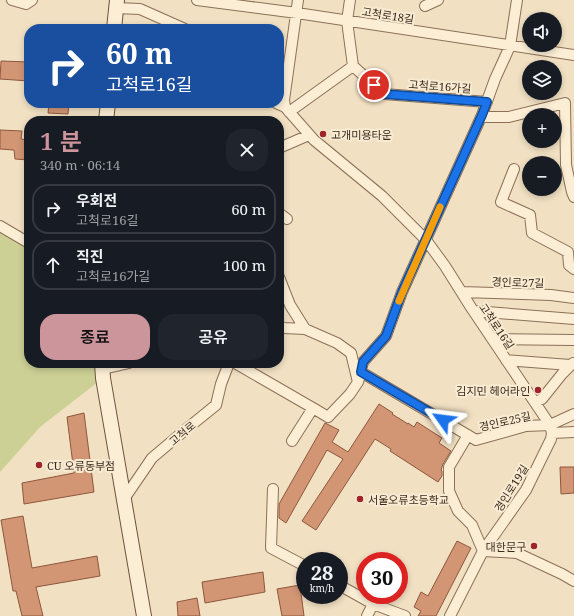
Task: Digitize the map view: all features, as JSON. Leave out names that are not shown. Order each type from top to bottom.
[{"type":"main road","points":[[115,24],[117,4]]},
{"type":"main road","points":[[102,368],[144,616]]},
{"type":"street","points":[[12,0],[26,4],[32,0]]},
{"type":"street","name":"고척로18길","points":[[197,0],[347,20],[574,55]]},
{"type":"street","points":[[284,97],[298,0]]},
{"type":"street","points":[[284,102],[353,66],[347,20],[350,0]]},
{"type":"street","points":[[425,6],[438,0]]},
{"type":"street","points":[[244,368],[328,417],[350,394],[358,382],[363,362],[386,336],[402,292],[481,117],[495,79],[510,46],[517,0]]},
{"type":"street","points":[[117,4],[140,9],[174,24]]},
{"type":"street","name":"고척로16가길","points":[[353,66],[384,94],[487,102]]},
{"type":"street","points":[[481,117],[509,117],[565,103],[566,165],[574,197]]},
{"type":"street","name":"고척로16길","points":[[284,104],[314,140],[382,196],[426,240],[445,266],[551,429]]},
{"type":"street","points":[[284,146],[309,135]]},
{"type":"street","points":[[514,169],[501,202],[530,215],[532,233],[568,252],[569,264],[574,269]]},
{"type":"street","points":[[0,226],[24,240]]},
{"type":"street","points":[[284,290],[290,305],[305,329]]},
{"type":"street","name":"경인로27길","points":[[462,292],[551,295],[574,298]]},
{"type":"street","points":[[474,312],[574,319]]},
{"type":"street","points":[[284,328],[305,329],[337,342],[351,353],[358,382]]},
{"type":"street","points":[[492,339],[574,340]]},
{"type":"street","points":[[506,360],[572,363]]},
{"type":"street","points":[[534,402],[542,399],[572,363]]},
{"type":"street","name":"고척로","points":[[124,499],[152,458],[216,405],[226,368]]},
{"type":"street","name":"경인로25길","points":[[361,372],[476,440],[526,426],[551,429],[574,414]]},
{"type":"street","points":[[292,441],[314,408]]},
{"type":"street","points":[[551,429],[574,432]]},
{"type":"street","name":"경인로19길","points":[[450,616],[483,551],[526,490],[551,439],[551,429]]},
{"type":"street","points":[[468,435],[449,467],[449,491],[458,511],[472,525],[483,551],[516,553],[574,581]]},
{"type":"street","points":[[273,489],[271,548],[296,561]]},
{"type":"street","points":[[367,616],[374,604],[405,616]]},
{"type":"green space","points":[[0,226],[24,240],[24,368],[102,368],[103,378],[40,427],[0,472]]},
{"type":"building","points":[[1,61],[24,62],[24,81],[0,79]]},
{"type":"building","points":[[48,108],[69,108],[68,114],[48,113]]},
{"type":"building","points":[[0,130],[22,131],[21,139],[24,139],[24,160],[15,159],[14,150],[0,149]]},
{"type":"building","points":[[379,404],[408,424],[414,427],[417,422],[442,438],[439,443],[451,451],[443,464],[441,470],[442,476],[438,482],[390,451],[391,449],[375,439],[316,530],[302,521],[343,459],[327,450],[286,523],[279,518],[279,504],[325,423],[339,430],[332,442],[348,452]]},
{"type":"building","points":[[84,413],[94,492],[24,504],[22,483],[74,473],[67,417]]},
{"type":"building","points":[[560,467],[574,467],[574,493],[561,494]]},
{"type":"building","points":[[23,516],[32,568],[97,556],[100,576],[36,587],[43,616],[22,616],[16,591],[13,591],[1,520]]},
{"type":"building","points":[[457,541],[471,548],[436,616],[418,616],[421,611],[414,607],[421,592],[428,596]]},
{"type":"building","points":[[263,572],[265,592],[205,603],[202,582]]},
{"type":"building","points":[[296,586],[296,604],[302,604],[304,616],[282,616],[277,589]]},
{"type":"building","points":[[197,598],[200,616],[178,616],[177,602]]},
{"type":"slow traffic","points":[[399,301],[440,207]]},
{"type":"place","name":"고개미용타운","points":[[323,134]]},
{"type":"place","name":"김지민 헤어라인","points":[[538,390]]},
{"type":"place","name":"CU 오류동부점","points":[[39,465]]},
{"type":"place","name":"서울오류초등학교","points":[[360,499]]},
{"type":"place","name":"대한문구","points":[[534,546]]},
{"type":"route","points":[[374,85],[384,94],[487,102],[402,292],[386,336],[363,362],[361,372],[443,420]]}]
